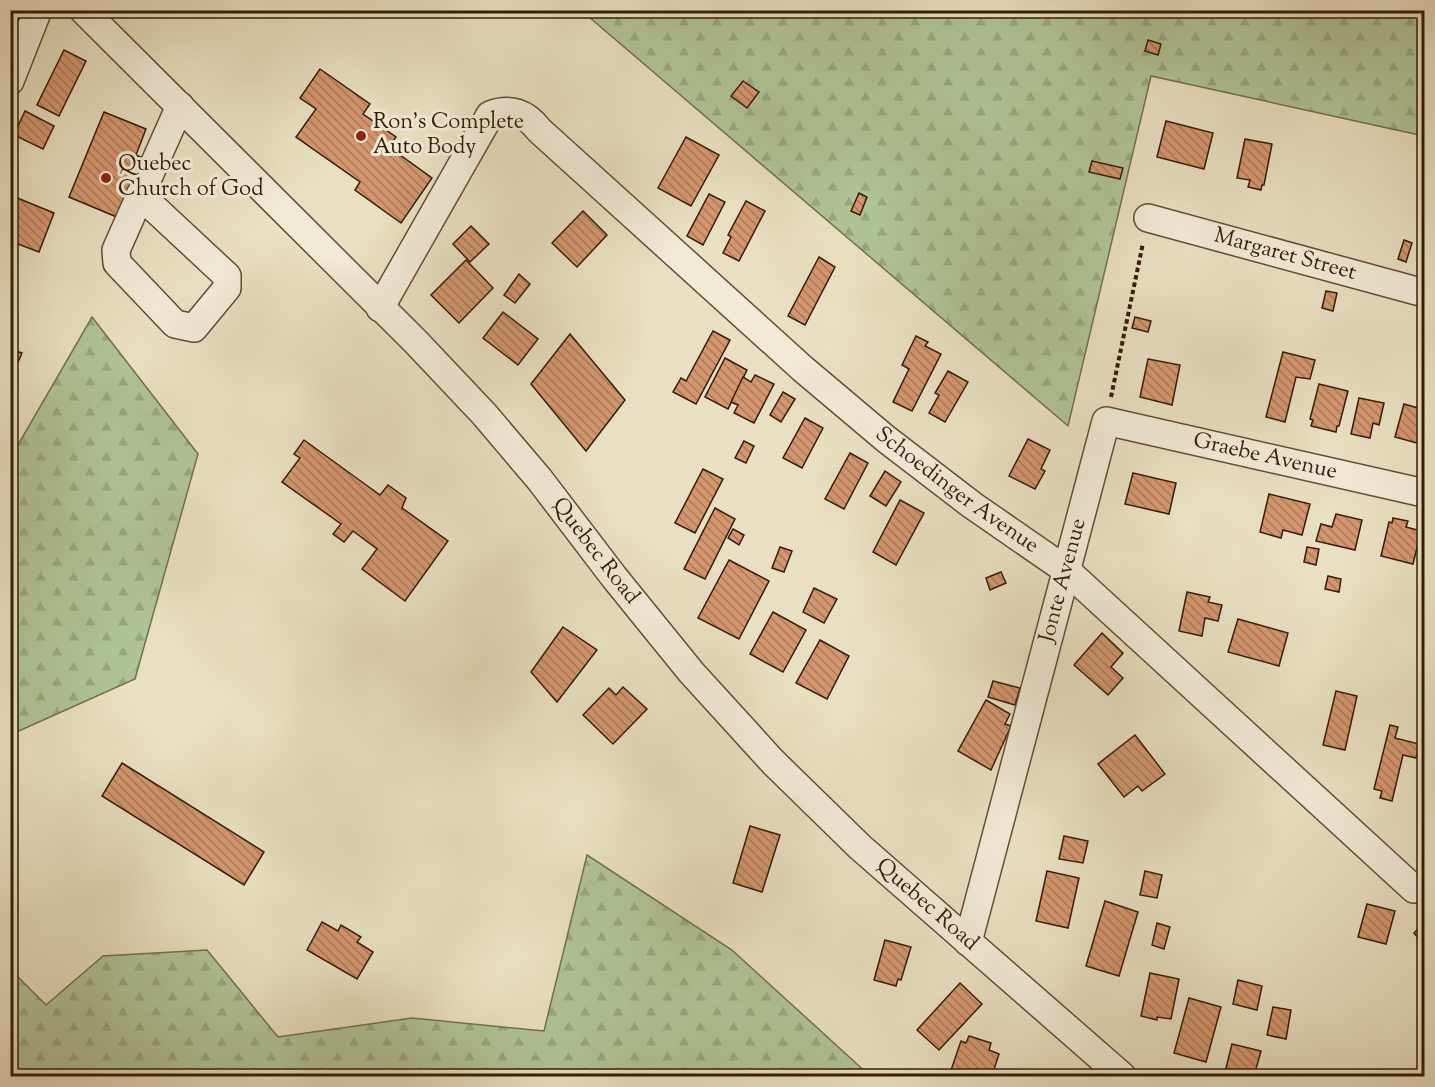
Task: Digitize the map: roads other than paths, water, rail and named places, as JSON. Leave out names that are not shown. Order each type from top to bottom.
[{"type":"street","points":[[10,81],[38,10]]},
{"type":"street","name":"Quebec Road","points":[[83,10],[416,342],[484,414],[540,480],[691,672],[773,762],[860,847],[1122,1077]]},
{"type":"street","points":[[140,195],[227,276],[227,288],[194,328],[175,324],[117,263],[116,250],[140,195],[180,106]]},
{"type":"street","name":"Schoedinger Avenue","points":[[380,308],[490,115],[506,111],[523,114],[803,369],[878,432],[972,505],[1066,570],[1414,889]]},
{"type":"street","name":"Margaret Street","points":[[1148,218],[1425,293]]},
{"type":"street","name":"Jonte Avenue","points":[[968,942],[1106,421]]},
{"type":"street","name":"Graebe Avenue","points":[[1106,421],[1425,494]]},
{"type":"place","name":"Ron’s Complete Auto Body","points":[[361,136]]},
{"type":"place","name":"Quebec Church of God","points":[[106,178]]}]
